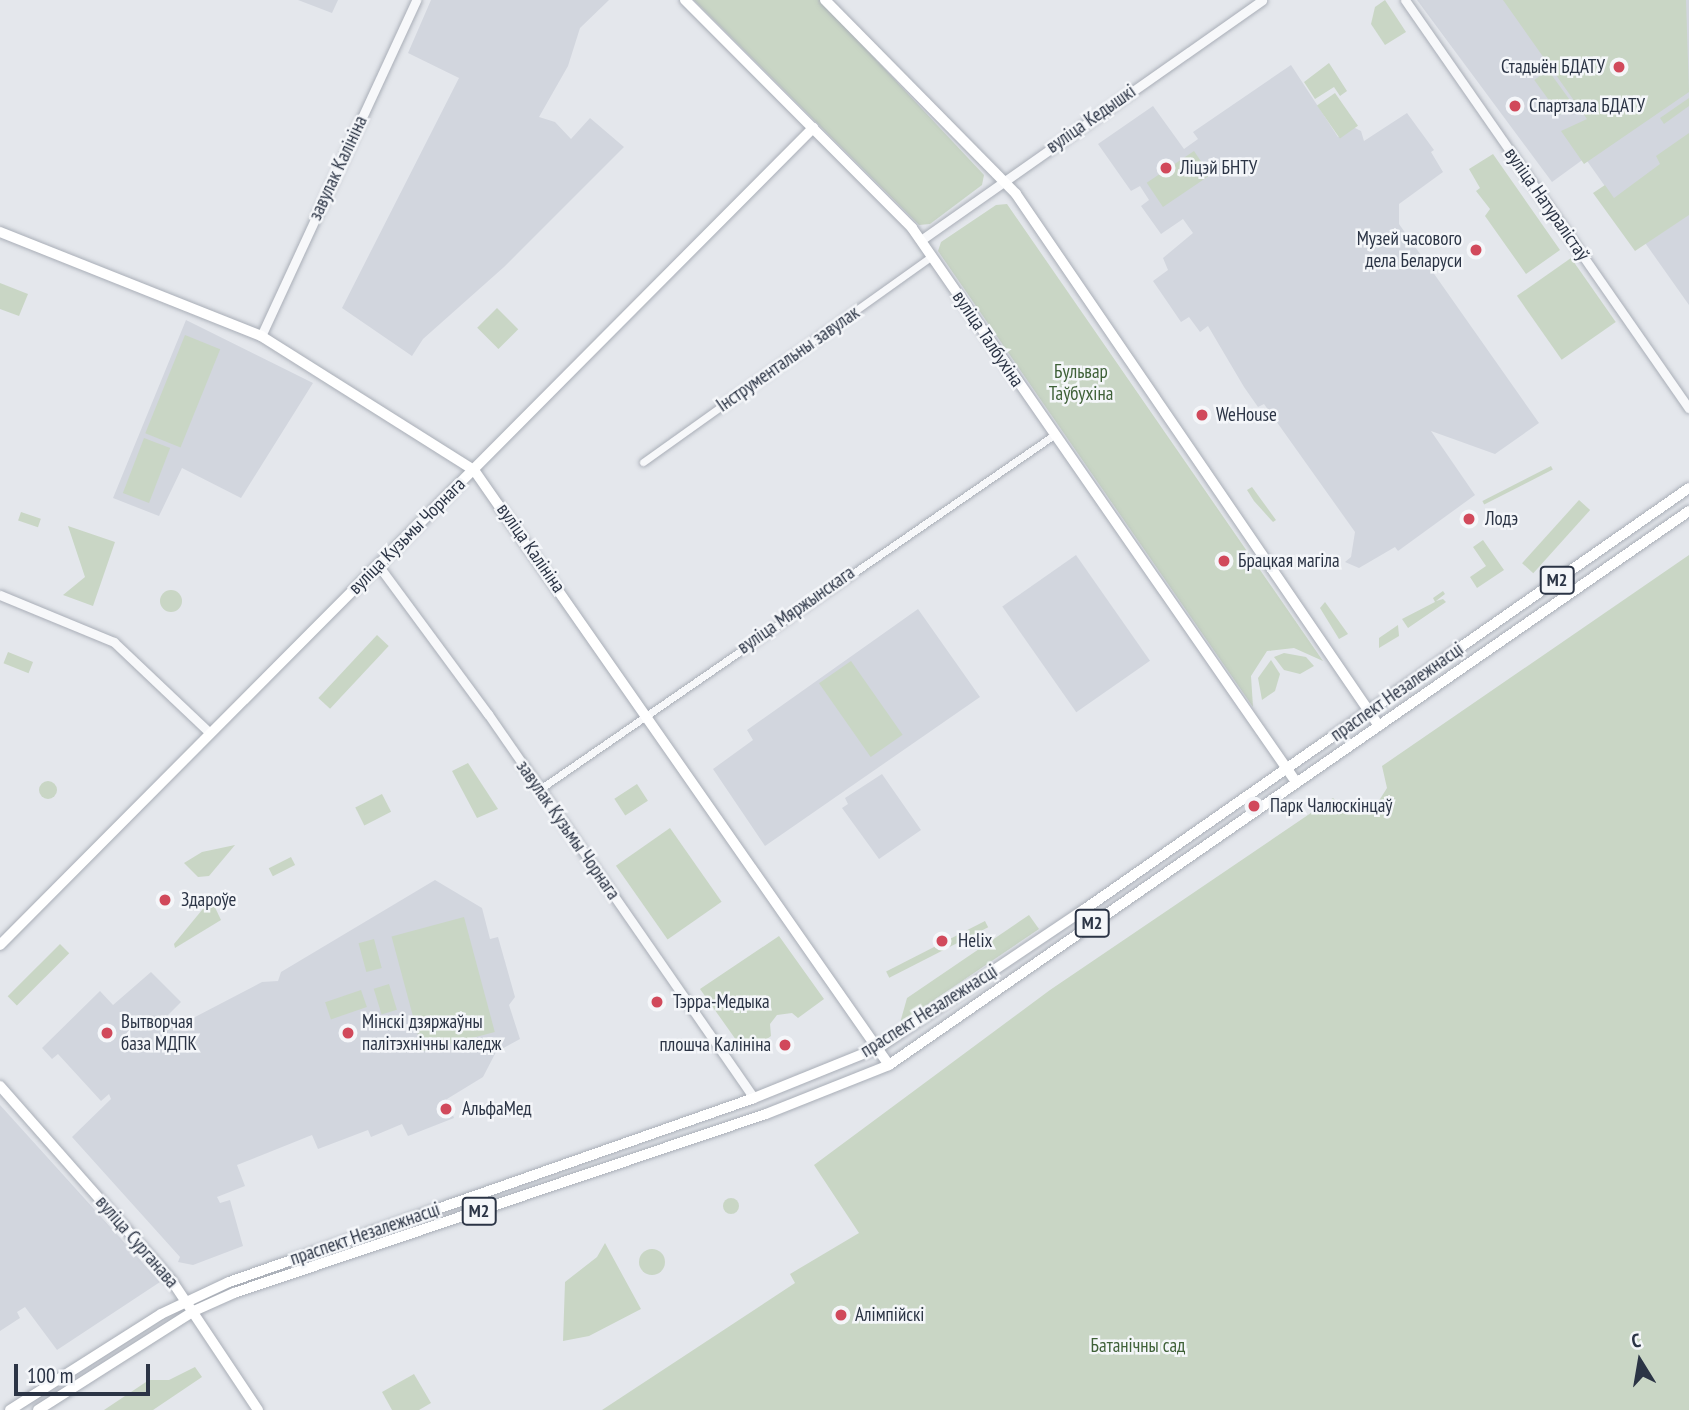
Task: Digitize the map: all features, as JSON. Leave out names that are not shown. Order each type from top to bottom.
[{"type":"main road","name":"вуліца Талбухіна","points":[[685,0],[814,128],[921,240],[1296,782]]},
{"type":"main road","points":[[825,0],[1016,194],[1081,285],[1379,726]]},
{"type":"main road","name":"вуліца Кузьмы Чорнага","points":[[0,944],[814,128]]},
{"type":"main road","name":"вуліца Калініна","points":[[0,232],[261,336],[474,470],[647,714],[889,1065]]},
{"type":"main road","name":"праспект Незалежнасці","points":[[10,1410],[187,1300],[754,1098],[878,1048],[1286,771],[1689,488]]},
{"type":"main road","name":"праспект Незалежнасці","points":[[38,1410],[194,1311],[234,1293],[766,1114],[889,1065],[1689,511]]},
{"type":"main road","name":"вуліца Сурганава","points":[[0,1086],[187,1300],[258,1410]]},
{"type":"street","name":"завулак Калініна","points":[[261,336],[416,0]]},
{"type":"street","name":"вуліца Кедышкі","points":[[921,240],[1001,181],[1262,0]]},
{"type":"street","name":"вуліца Натуралістаў","points":[[1405,0],[1689,408]]},
{"type":"street","name":"Інструментальны завулак","points":[[643,462],[932,256]]},
{"type":"street","name":"вуліца Мяржынскага","points":[[540,789],[1054,435]]},
{"type":"street","name":"завулак Кузьмы Чорнага","points":[[378,565],[540,789],[754,1098]]},
{"type":"street","points":[[0,594],[109,639],[209,732]]},
{"type":"shaded area","points":[[298,0],[338,0],[332,13]]},
{"type":"shaded area","points":[[431,0],[609,0],[580,28],[568,66],[539,117],[555,122],[571,139],[590,118],[624,147],[504,267],[423,339],[412,356],[342,308],[459,78],[408,53]]},
{"type":"shaded area","points":[[1417,0],[1689,0],[1689,305],[1585,158],[1552,182]]},
{"type":"shaded area","points":[[1291,65],[1338,137],[1353,127],[1361,131],[1364,141],[1407,113],[1434,150],[1431,152],[1443,172],[1399,204],[1399,224],[1539,423],[1495,454],[1431,431],[1475,495],[1398,551],[1395,547],[1359,568],[1345,562],[1351,557],[1355,532],[1264,404],[1258,407],[1208,326],[1200,332],[1189,317],[1181,322],[1153,281],[1168,270],[1163,258],[1193,233],[1183,219],[1161,234],[1141,206],[1149,200],[1140,186],[1131,191],[1098,144],[1153,106],[1184,149],[1198,139],[1193,132]]},
{"type":"shaded area","points":[[186,320],[313,383],[241,498],[182,468],[159,516],[113,498]]},
{"type":"shaded area","points":[[1076,555],[1150,661],[1076,712],[1002,607]]},
{"type":"shaded area","points":[[918,609],[980,697],[765,846],[713,769],[753,740],[747,730]]},
{"type":"shaded area","points":[[882,774],[921,830],[879,859],[842,808],[848,804],[845,798]]},
{"type":"shaded area","name":"Мінскі дзяржаўны палітэхнічны каледж","points":[[435,880],[482,908],[490,939],[498,937],[515,997],[509,1005],[520,1039],[496,1052],[483,1077],[447,1099],[454,1118],[408,1136],[402,1124],[371,1137],[368,1130],[318,1149],[312,1135],[237,1165],[245,1186],[217,1197],[220,1203],[230,1200],[243,1246],[193,1265],[178,1262],[180,1257],[72,1137],[111,1099],[109,1094],[101,1101],[58,1054],[52,1059],[42,1048],[100,991],[113,1005],[151,972],[181,1002],[166,1017],[174,1028],[262,982],[278,981],[281,972]]},
{"type":"shaded area","points":[[0,1105],[160,1282],[57,1350],[25,1307],[17,1312],[20,1318],[0,1331]]},
{"type":"green space","points":[[694,0],[820,0],[984,175],[982,185],[930,224],[919,225]]},
{"type":"green space","points":[[1385,0],[1406,32],[1385,45],[1371,24],[1375,7]]},
{"type":"green space","name":"Стадыён БДАТУ","points":[[1503,0],[1686,0],[1689,92],[1584,164],[1561,131],[1587,119]]},
{"type":"green space","points":[[1329,63],[1347,91],[1340,96],[1334,87],[1315,99],[1304,82]]},
{"type":"green space","points":[[1548,70],[1573,105],[1560,115],[1534,80]]},
{"type":"green space","points":[[1335,93],[1358,126],[1340,138],[1317,106]]},
{"type":"green space","points":[[1689,98],[1689,106],[1664,124],[1660,118]]},
{"type":"green space","points":[[1689,133],[1689,215],[1635,251],[1593,193],[1605,185],[1614,198],[1660,164],[1656,156]]},
{"type":"green space","points":[[1194,151],[1210,175],[1163,207],[1147,183]]},
{"type":"green space","points":[[1493,154],[1560,250],[1526,274],[1485,216],[1490,209],[1476,191],[1480,188],[1469,169]]},
{"type":"green space","name":"Бульвар Таўбухіна","points":[[1007,204],[1323,661],[1294,648],[1267,651],[1251,676],[1253,707],[938,251],[941,242],[996,205]]},
{"type":"green space","points":[[1571,258],[1616,322],[1562,360],[1517,296]]},
{"type":"green space","points":[[0,283],[28,294],[19,316],[0,309]]},
{"type":"green space","points":[[497,308],[518,329],[498,349],[477,328]]},
{"type":"green space","points":[[185,335],[220,349],[181,448],[145,433]]},
{"type":"green space","points":[[144,438],[170,448],[149,503],[123,493]]},
{"type":"green space","points":[[1551,466],[1553,470],[1484,505],[1482,501]]},
{"type":"green space","points":[[1252,487],[1276,520],[1273,522],[1247,490]]},
{"type":"green space","points":[[1579,500],[1590,510],[1533,573],[1522,563]]},
{"type":"green space","points":[[21,512],[41,519],[38,527],[18,521]]},
{"type":"green space","points":[[68,526],[115,542],[93,606],[63,595],[85,577]]},
{"type":"green space","points":[[1483,540],[1504,570],[1477,588],[1470,577],[1486,566],[1473,547]]},
{"type":"green space","name":"Парк Чалюскінцаў","points":[[1689,555],[1689,1410],[602,1410],[795,1283],[790,1274],[859,1233],[814,1165],[1050,990],[1333,798],[1351,812],[1375,807],[1387,788],[1382,766]]},
{"type":"green space","points":[[167,590],[175,590],[182,597],[182,605],[175,612],[167,612],[160,605],[160,597]]},
{"type":"green space","points":[[1443,591],[1445,594],[1436,601],[1443,599],[1446,602],[1408,628],[1402,619],[1435,602],[1433,598]]},
{"type":"green space","points":[[1325,602],[1348,634],[1339,639],[1320,608]]},
{"type":"green space","points":[[1398,625],[1399,636],[1379,648],[1379,638]]},
{"type":"green space","points":[[377,635],[389,646],[330,709],[318,698]]},
{"type":"green space","points":[[8,652],[33,662],[29,673],[4,663]]},
{"type":"green space","points":[[1284,653],[1306,657],[1314,666],[1300,674],[1284,670],[1274,657]]},
{"type":"green space","points":[[1271,660],[1280,674],[1275,691],[1262,700],[1258,678]]},
{"type":"green space","points":[[851,661],[903,735],[871,757],[819,683]]},
{"type":"green space","points":[[468,763],[498,809],[477,818],[452,771]]},
{"type":"green space","points":[[44,781],[52,781],[57,790],[55,797],[44,799],[39,794],[39,786]]},
{"type":"green space","points":[[637,784],[648,801],[625,815],[614,799]]},
{"type":"green space","points":[[382,794],[391,812],[364,825],[355,808]]},
{"type":"green space","points":[[670,828],[722,902],[668,940],[616,866]]},
{"type":"green space","points":[[235,845],[209,876],[198,877],[184,863],[202,852]]},
{"type":"green space","points":[[291,857],[295,865],[273,876],[269,868]]},
{"type":"green space","points":[[211,899],[221,920],[175,948],[174,944]]},
{"type":"green space","points":[[1029,915],[1039,929],[900,1023],[907,998]]},
{"type":"green space","points":[[464,917],[495,1032],[422,1051],[392,936]]},
{"type":"green space","points":[[985,921],[988,927],[889,978],[886,971]]},
{"type":"green space","points":[[779,936],[824,999],[798,1018],[792,1013],[777,1015],[770,1024],[771,1036],[746,1054],[700,989]]},
{"type":"green space","points":[[374,939],[382,968],[366,972],[359,943]]},
{"type":"green space","points":[[60,944],[69,953],[17,1006],[8,996]]},
{"type":"green space","points":[[389,984],[397,1010],[382,1014],[374,989]]},
{"type":"green space","points":[[361,990],[367,1007],[331,1019],[325,1002]]},
{"type":"green space","points":[[731,1198],[739,1206],[731,1214],[723,1206]]},
{"type":"green space","points":[[605,1243],[641,1309],[589,1336],[563,1341],[565,1282],[597,1257]]},
{"type":"green space","points":[[652,1249],[661,1253],[665,1262],[661,1271],[652,1275],[643,1271],[639,1262],[643,1253]]},
{"type":"green space","points":[[195,1367],[202,1377],[153,1410],[104,1410],[149,1380],[169,1380]]},
{"type":"green space","points":[[414,1374],[431,1403],[419,1410],[392,1410],[382,1392]]},
{"type":"place","name":"Стадыён БДАТУ","points":[[1619,67]]},
{"type":"place","name":"Спартзала БДАТУ","points":[[1515,106]]},
{"type":"place","name":"Ліцэй БНТУ","points":[[1166,168]]},
{"type":"place","name":"Музей часового дела Беларуси","points":[[1476,250]]},
{"type":"place","name":"WeHouse","points":[[1202,415]]},
{"type":"place","name":"Лодэ","points":[[1469,519]]},
{"type":"place","name":"Брацкая магіла","points":[[1224,561]]},
{"type":"place","name":"Парк Чалюскінцаў","points":[[1254,806]]},
{"type":"place","name":"Здароўе","points":[[165,900]]},
{"type":"place","name":"Helix","points":[[942,941]]},
{"type":"place","name":"Тэрра-Медыка","points":[[657,1002]]},
{"type":"place","name":"Вытворчая база МДПК","points":[[107,1033]]},
{"type":"place","name":"Мінскі дзяржаўны палітэхнічны каледж","points":[[348,1033]]},
{"type":"place","name":"плошча Калініна","points":[[785,1045]]},
{"type":"place","name":"АльфаМед","points":[[446,1109]]},
{"type":"place","name":"Алімпійскі","points":[[841,1315]]},
{"type":"park label","name":"Батанічны сад","points":[[1138,1346]]}]
